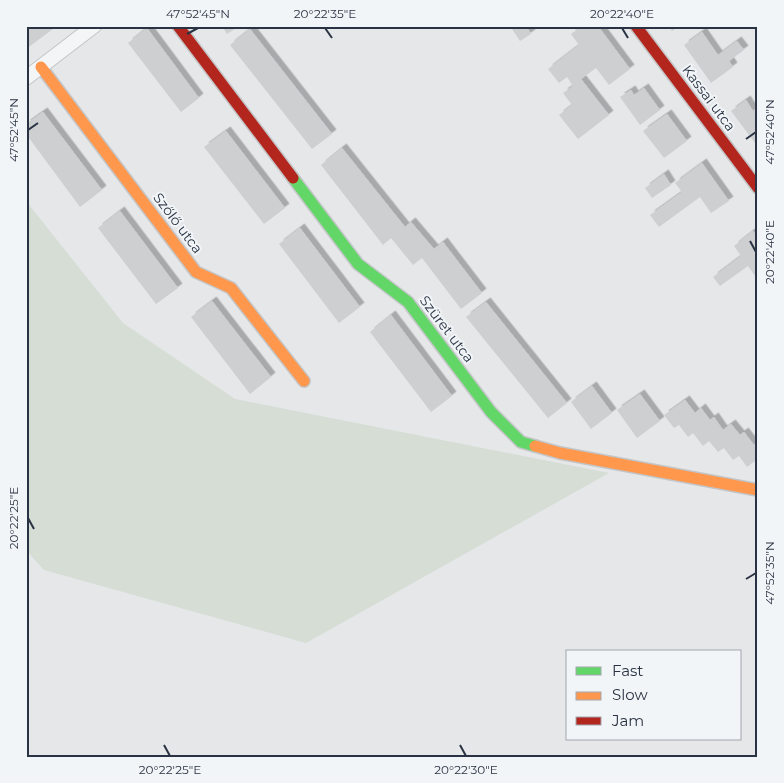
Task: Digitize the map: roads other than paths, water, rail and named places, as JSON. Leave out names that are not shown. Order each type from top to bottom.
[{"type":"street","points":[[26,78],[94,26]]},
{"type":"street","name":"Szüret utca","points":[[178,26],[358,264],[408,302],[491,412],[522,442],[560,453],[758,490]]},
{"type":"street","name":"Kassai utca","points":[[636,26],[758,188]]},
{"type":"street","name":"Szőlő utca","points":[[41,67],[196,272],[231,288],[304,381]]}]
